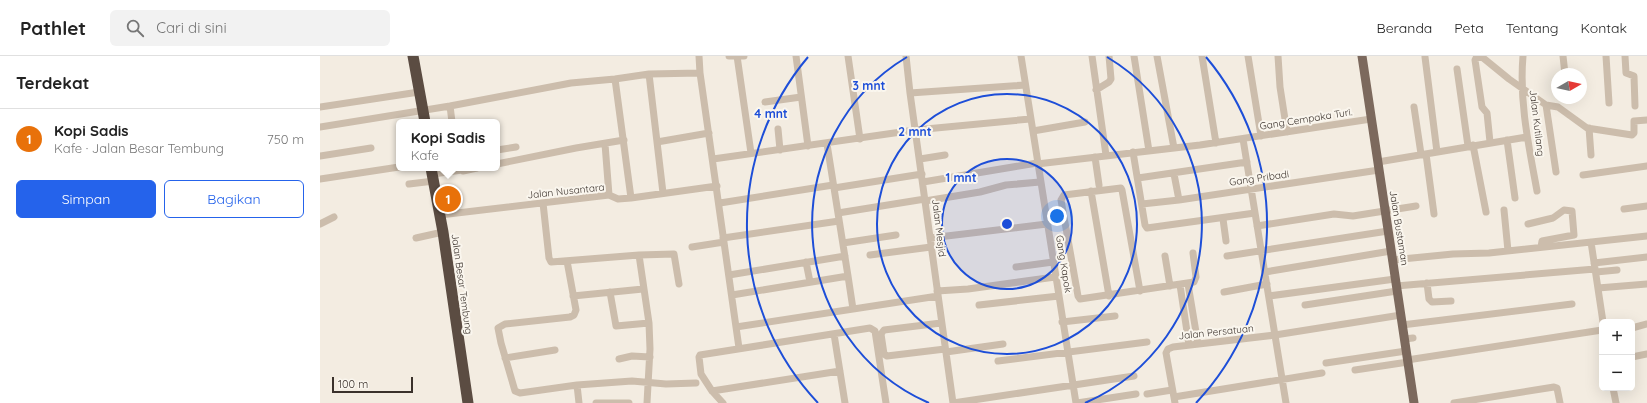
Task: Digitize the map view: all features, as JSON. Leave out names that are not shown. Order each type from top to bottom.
[{"type":"highway","points":[[413,56],[424,116]]},
{"type":"highway","name":"Jalan Besar Tembung","points":[[433,174],[468,403]]},
{"type":"main road","name":"Jalan Bustaman","points":[[1362,56],[1402,325],[1408,338],[1407,357],[1414,403]]},
{"type":"street","points":[[699,56],[700,73],[720,203],[739,348]]},
{"type":"street","points":[[729,56],[744,56]]},
{"type":"street","points":[[737,56],[751,153]]},
{"type":"street","points":[[796,56],[808,146]]},
{"type":"street","points":[[848,56],[860,139]]},
{"type":"street","name":"Jalan Mesjid","points":[[906,56],[953,403]]},
{"type":"street","name":"Gang Kapok","points":[[1021,56],[1062,322],[1077,403]]},
{"type":"street","points":[[1092,56],[1106,155]]},
{"type":"street","points":[[1096,90],[1109,82],[1111,79],[1109,56]]},
{"type":"street","points":[[1134,56],[1149,151]]},
{"type":"street","points":[[1157,56],[1174,148]]},
{"type":"street","points":[[1202,56],[1216,143]]},
{"type":"street","points":[[1248,56],[1261,136]]},
{"type":"street","points":[[1278,56],[1280,87],[1287,132]]},
{"type":"street","points":[[1425,56],[1437,152]]},
{"type":"street","name":"Jalan Kutilang","points":[[1523,56],[1522,88],[1527,137],[1537,191]]},
{"type":"street","points":[[1563,56],[1564,68]]},
{"type":"street","points":[[1606,56],[1609,104]]},
{"type":"street","points":[[1625,56],[1626,73],[1634,76],[1635,106]]},
{"type":"street","points":[[1490,142],[1487,113],[1482,107],[1476,58],[1482,57],[1522,88],[1546,104],[1558,107],[1583,126],[1632,135],[1634,133],[1634,120],[1647,120]]},
{"type":"street","points":[[1456,69],[1486,212]]},
{"type":"street","points":[[320,127],[424,116],[450,106],[571,82],[615,79],[649,74],[700,73]]},
{"type":"street","points":[[649,74],[663,193]]},
{"type":"street","points":[[615,79],[631,198]]},
{"type":"street","points":[[910,93],[1025,86]]},
{"type":"street","points":[[320,107],[419,92]]},
{"type":"street","points":[[765,102],[801,97]]},
{"type":"street","points":[[1546,104],[1556,172]]},
{"type":"street","points":[[450,106],[452,119]]},
{"type":"street","points":[[1414,107],[1434,214]]},
{"type":"street","points":[[713,159],[827,144],[915,130],[1030,119]]},
{"type":"street","name":"Gang Cempaka Turi.","points":[[720,203],[833,187],[922,178],[1216,143],[1371,119]]},
{"type":"street","points":[[1032,131],[1085,122]]},
{"type":"street","points":[[1589,128],[1591,156]]},
{"type":"street","points":[[778,129],[780,150]]},
{"type":"street","points":[[657,142],[709,133]]},
{"type":"street","name":"Gang Pribadi","points":[[1142,204],[1251,189],[1378,166],[1424,154],[1471,145],[1527,137]]},
{"type":"street","points":[[1243,139],[1286,403]]},
{"type":"street","points":[[500,163],[624,140]]},
{"type":"street","points":[[1507,140],[1515,198]]},
{"type":"street","points":[[605,144],[609,195]]},
{"type":"street","points":[[827,144],[853,309]]},
{"type":"street","points":[[500,150],[516,147]]},
{"type":"street","points":[[320,156],[371,148]]},
{"type":"street","points":[[1133,152],[1145,225],[1148,228],[1223,219],[1255,213]]},
{"type":"street","points":[[920,159],[945,155]]},
{"type":"street","points":[[1095,157],[1099,185]]},
{"type":"street","points":[[1138,178],[1174,174],[1247,162]]},
{"type":"street","points":[[1583,175],[1647,166]]},
{"type":"street","points":[[320,179],[396,167]]},
{"type":"street","points":[[409,184],[433,174],[450,171]]},
{"type":"street","points":[[1174,174],[1179,200]]},
{"type":"street","points":[[838,213],[980,192],[1006,185],[1040,182]]},
{"type":"street","name":"Jalan Nusantara","points":[[440,215],[609,195],[618,199],[631,198],[717,186]]},
{"type":"street","points":[[1140,291],[1121,188],[1117,187],[1064,195],[1061,200],[1078,296],[1082,300],[1188,284],[1194,282],[1196,279],[1193,253]]},
{"type":"street","points":[[1091,191],[1109,296]]},
{"type":"street","points":[[543,203],[551,262],[638,255],[674,254],[679,284]]},
{"type":"street","points":[[1257,226],[1334,214],[1353,216],[1416,206]]},
{"type":"street","points":[[1624,209],[1647,206]]},
{"type":"street","points":[[1504,210],[1508,251]]},
{"type":"street","points":[[1528,224],[1553,218],[1564,210],[1572,212],[1574,235],[1543,241],[1541,242],[1541,247]]},
{"type":"street","points":[[320,224],[334,217]]},
{"type":"street","points":[[1223,219],[1226,241]]},
{"type":"street","points":[[692,247],[724,240],[839,221]]},
{"type":"street","points":[[930,238],[1047,224]]},
{"type":"street","points":[[1227,256],[1388,231]]},
{"type":"street","points":[[416,238],[443,232]]},
{"type":"street","points":[[843,244],[896,235]]},
{"type":"street","points":[[1392,260],[1508,251],[1647,236]]},
{"type":"street","points":[[1591,242],[1603,319]]},
{"type":"street","points":[[870,255],[931,247]]},
{"type":"street","points":[[1265,272],[1391,251]]},
{"type":"street","points":[[638,255],[649,323],[650,357],[647,403]]},
{"type":"street","points":[[729,275],[845,256]]},
{"type":"street","points":[[1165,256],[1170,286]]},
{"type":"street","points":[[1269,296],[1595,268],[1647,257]]},
{"type":"street","points":[[567,261],[576,310],[572,316],[505,324],[500,326],[498,329],[508,370],[517,392],[577,385],[632,381],[666,384],[696,383]]},
{"type":"street","points":[[806,262],[810,282]]},
{"type":"street","points":[[1016,267],[1053,262]]},
{"type":"street","points":[[1595,268],[1617,270]]},
{"type":"street","points":[[732,295],[848,276]]},
{"type":"street","points":[[736,327],[853,309],[937,293],[1055,277]]},
{"type":"street","points":[[1427,283],[1429,299],[1432,302],[1451,300]]},
{"type":"street","points":[[1188,284],[1198,344]]},
{"type":"street","points":[[1224,292],[1267,284]]},
{"type":"street","points":[[1598,288],[1647,284]]},
{"type":"street","points":[[1180,285],[1189,345]]},
{"type":"street","points":[[1305,305],[1396,286]]},
{"type":"street","points":[[573,296],[643,289]]},
{"type":"street","points":[[610,292],[616,326],[649,323]]},
{"type":"street","points":[[979,305],[1059,296]]},
{"type":"street","points":[[1402,325],[1572,304]]},
{"type":"street","points":[[1184,314],[1193,313]]},
{"type":"street","name":"Jalan Persatuan","points":[[1174,397],[1166,353],[1168,349],[1173,346],[1275,335],[1401,315]]},
{"type":"street","points":[[1062,322],[1116,316]]},
{"type":"street","points":[[941,323],[884,330],[881,334],[884,354],[887,356],[1003,344]]},
{"type":"street","points":[[1635,327],[1647,324]]},
{"type":"street","points":[[723,403],[712,391],[701,374],[699,355],[870,328],[874,330],[886,403]]},
{"type":"street","points":[[1326,363],[1407,357],[1599,330]]},
{"type":"street","points":[[834,334],[844,403]]},
{"type":"street","points":[[998,361],[1147,342]]},
{"type":"street","points":[[505,358],[554,350]]},
{"type":"street","points":[[1635,356],[1647,354]]},
{"type":"street","points":[[619,358],[632,356],[650,357]]},
{"type":"street","points":[[1355,370],[1407,357]]},
{"type":"street","points":[[712,391],[840,371]]},
{"type":"street","points":[[1146,394],[1174,397],[1322,373]]},
{"type":"street","points":[[953,403],[1134,376]]},
{"type":"street","points":[[577,385],[579,403]]},
{"type":"street","points":[[1454,403],[1554,387],[1557,388],[1560,403]]},
{"type":"street","points":[[1614,391],[1616,403]]},
{"type":"street","points":[[1077,403],[1136,394]]},
{"type":"street","points":[[596,403],[629,403]]},
{"type":"place","name":"Kopi Sadis","points":[[448,199]]}]
